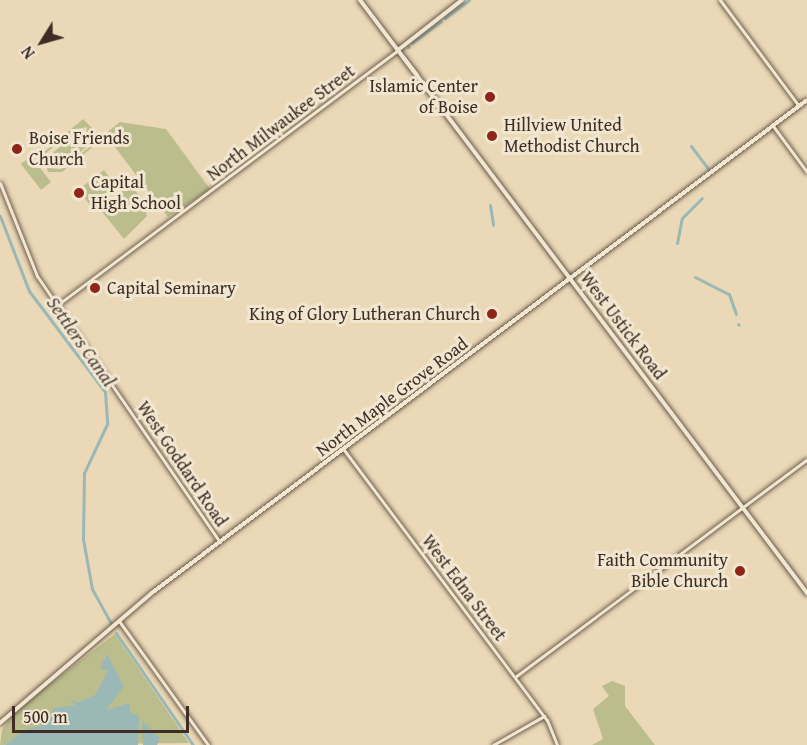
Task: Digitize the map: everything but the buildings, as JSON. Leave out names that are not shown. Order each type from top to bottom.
[{"type":"main road","name":"West Ustick Road","points":[[360,0],[807,593]]},
{"type":"main road","name":"North Milwaukee Street","points":[[398,50],[462,0]]},
{"type":"main road","name":"North Maple Grove Road","points":[[0,723],[119,621],[219,542],[807,100]]},
{"type":"street","points":[[720,0],[799,106]]},
{"type":"street","name":"North Milwaukee Street","points":[[56,306],[398,50]]},
{"type":"street","points":[[773,126],[807,172]]},
{"type":"street","name":"West Goddard Road","points":[[0,183],[30,265],[219,542]]},
{"type":"street","name":"West Edna Street","points":[[344,450],[544,716],[557,745]]},
{"type":"street","points":[[515,677],[807,459]]},
{"type":"street","points":[[119,621],[208,745]]},
{"type":"street","points":[[494,745],[544,716]]},
{"type":"green space","points":[[83,119],[96,132],[94,146],[62,172],[48,172],[43,153]],"holes":[[[87,127],[86,136],[94,137],[91,146],[61,169],[47,168],[47,152],[76,129]]]},
{"type":"green space","points":[[120,122],[166,129],[210,189],[168,217],[105,134]]},
{"type":"green space","points":[[80,131],[90,144],[60,168],[50,155]]},
{"type":"green space","points":[[31,156],[51,182],[41,190],[21,164]]},
{"type":"green space","points":[[104,170],[116,187],[91,206],[78,190]]},
{"type":"green space","points":[[129,186],[143,198],[147,216],[124,239],[99,208]]},
{"type":"green space","points":[[115,634],[189,743],[0,745],[2,730],[15,711]]},
{"type":"green space","points":[[612,681],[625,686],[625,706],[655,745],[592,745],[603,739],[593,709],[609,696],[602,686]]},
{"type":"water","points":[[107,654],[124,687],[106,710],[130,703],[130,712],[139,716],[138,745],[5,745],[24,730],[46,724],[54,708],[76,705],[69,699],[79,702],[95,695],[108,671],[100,668]]},
{"type":"water","points":[[142,721],[160,738],[157,745],[143,745]]},
{"type":"waterway","points":[[445,18],[469,0]]},
{"type":"waterway","points":[[412,43],[441,21]]},
{"type":"waterway","points":[[691,146],[709,170]]},
{"type":"waterway","points":[[677,243],[682,218],[702,198]]},
{"type":"waterway","points":[[490,205],[493,225]]},
{"type":"waterway","name":"Settlers Canal","points":[[0,216],[29,291],[105,392],[107,424],[84,473],[83,539],[92,589],[111,623]]},
{"type":"waterway","points":[[695,277],[729,294],[736,314]]},
{"type":"waterway","name":"Settlers Canal","points":[[116,633],[193,745]]},
{"type":"place","name":"Islamic Center of Boise","points":[[490,97]]},
{"type":"place","name":"Hillview United Methodist Church","points":[[492,136]]},
{"type":"place","name":"Boise Friends Church","points":[[17,149]]},
{"type":"place","name":"Capital High School","points":[[79,193]]},
{"type":"place","name":"Capital Seminary","points":[[95,288]]},
{"type":"place","name":"King of Glory Lutheran Church","points":[[492,314]]},
{"type":"place","name":"Faith Community Bible Church","points":[[740,571]]}]
